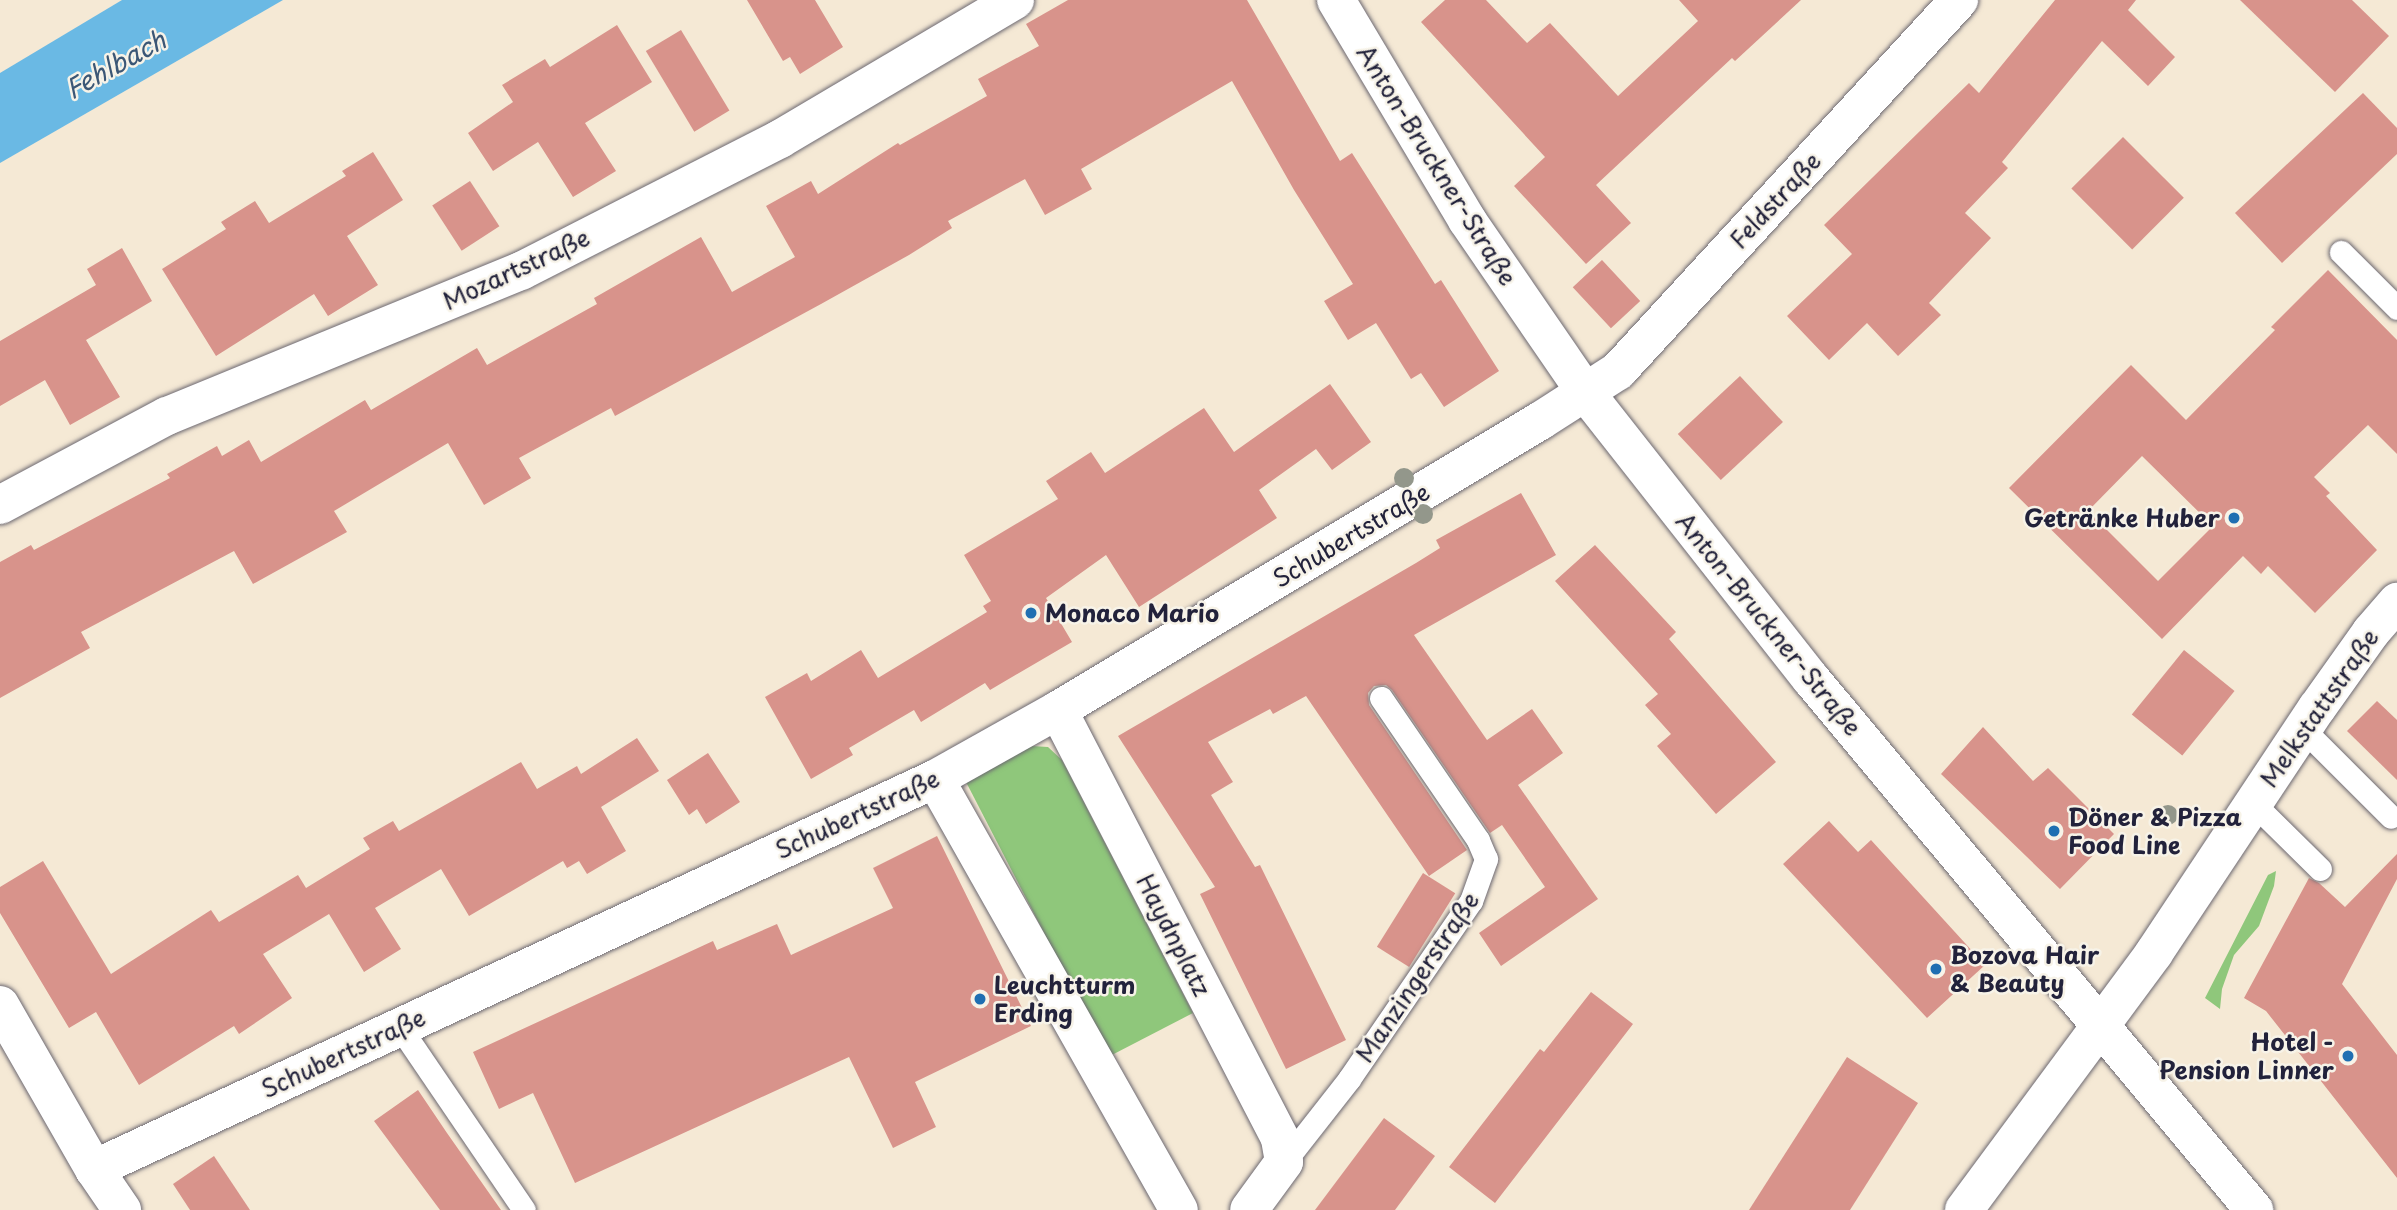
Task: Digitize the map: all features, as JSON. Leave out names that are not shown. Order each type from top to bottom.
[{"type":"street","name":"Mozartstraße","points":[[0,505],[167,416],[521,271],[780,139],[1015,0]]},
{"type":"street","name":"Anton-Bruckner-Straße","points":[[1336,0],[1466,220],[1585,392],[1811,679],[2254,1210]]},
{"type":"street","name":"Feldstraße","points":[[1585,392],[1618,371],[1959,0]]},
{"type":"street","name":"Schubertstraße","points":[[94,1169],[935,779],[1058,710],[1585,392]]},
{"type":"street","name":"Melkstattstraße","points":[[1964,1210],[2154,953],[2303,729],[2371,632],[2397,603]]},
{"type":"street","name":"Haydnplatz","points":[[1058,710],[1280,1139],[1284,1162]]},
{"type":"street","points":[[935,779],[1179,1210]]},
{"type":"street","points":[[0,1004],[94,1169],[122,1210]]},
{"type":"street","name":"Manzingerstraße","points":[[1248,1210],[1284,1162]]},
{"type":"lane","points":[[2341,252],[2397,308]]},
{"type":"lane","name":"Manzingerstraße","points":[[1284,1162],[1349,1079],[1471,901],[1486,859],[1478,840],[1381,698]]},
{"type":"lane","points":[[2303,729],[2391,817]]},
{"type":"lane","points":[[2253,803],[2320,869]]},
{"type":"lane","points":[[399,1026],[524,1210]]},
{"type":"green space","points":[[1032,746],[1048,747],[1062,760],[1193,1013],[1108,1057],[965,780]]},
{"type":"green space","points":[[2276,871],[2274,886],[2259,926],[2234,955],[2222,989],[2220,1009],[2205,998],[2268,875]]},
{"type":"water","name":"Fehlbach","points":[[122,0],[283,0],[0,163],[0,73]]},
{"type":"building","points":[[747,0],[815,0],[843,47],[800,74],[790,57],[783,61]]},
{"type":"building","points":[[1068,0],[1247,0],[1340,161],[1352,153],[1435,284],[1441,280],[1499,371],[1444,407],[1421,373],[1411,379],[1376,323],[1348,340],[1324,301],[1353,284],[1294,190],[1232,81],[1081,169],[1092,189],[1045,215],[1025,179],[948,221],[952,228],[821,304],[615,416],[611,408],[519,458],[531,478],[484,505],[448,443],[334,511],[347,532],[253,584],[234,551],[81,632],[90,648],[0,698],[0,562],[31,545],[34,550],[170,478],[167,474],[217,446],[222,456],[249,440],[261,462],[365,400],[371,410],[477,348],[487,365],[597,304],[594,298],[701,237],[732,292],[795,257],[766,206],[811,181],[818,194],[898,143],[900,145],[987,96],[978,79],[1039,46],[1026,24]]},
{"type":"building","points":[[1445,0],[1486,0],[1527,43],[1550,23],[1618,96],[1698,21],[1679,0],[1801,0],[1735,61],[1732,58],[1596,185],[1631,223],[1586,264],[1514,186],[1545,157],[1421,22]]},
{"type":"building","points":[[2055,0],[2136,0],[2128,10],[2175,57],[2148,86],[2102,41],[2002,162],[2008,168],[1965,213],[1991,238],[1929,303],[1941,315],[1898,356],[1867,323],[1829,360],[1787,316],[1852,254],[1824,225],[1969,83],[1979,93]]},
{"type":"building","points":[[2240,0],[2352,0],[2389,36],[2335,92]]},
{"type":"building","points":[[617,25],[652,82],[585,123],[616,171],[573,197],[538,142],[493,171],[468,133],[513,102],[502,85],[545,59],[550,67]]},
{"type":"building","points":[[681,30],[729,111],[694,132],[646,51]]},
{"type":"building","points":[[2363,93],[2397,128],[2397,154],[2282,263],[2235,213]]},
{"type":"building","points":[[2123,137],[2184,198],[2132,249],[2071,189]]},
{"type":"building","points":[[373,152],[403,200],[347,236],[378,285],[328,316],[314,294],[216,356],[162,269],[226,229],[221,222],[255,201],[269,223],[346,176],[342,171]]},
{"type":"building","points":[[470,181],[499,226],[462,251],[432,206]]},
{"type":"building","points":[[122,248],[152,301],[86,340],[120,397],[70,425],[45,380],[0,406],[0,341],[96,285],[87,269]]},
{"type":"building","points":[[1602,260],[1640,301],[1611,328],[1573,287]]},
{"type":"building","points":[[2328,270],[2397,340],[2397,454],[2368,425],[2314,477],[2330,493],[2326,496],[2377,550],[2315,613],[2268,566],[2261,574],[2243,556],[2162,639],[2009,488],[2131,365],[2186,420],[2275,330],[2271,327]],"holes":[[[2142,456],[2213,526],[2158,581],[2088,511]]]},
{"type":"building","points":[[1740,376],[1783,422],[1721,480],[1678,434]]},
{"type":"building","points":[[1330,384],[1371,442],[1332,470],[1316,449],[1259,490],[1277,518],[1139,607],[1106,555],[1046,598],[1072,642],[990,690],[985,683],[921,722],[914,710],[849,748],[853,755],[811,779],[765,697],[807,673],[811,681],[861,650],[878,678],[987,612],[983,606],[991,601],[964,555],[1058,499],[1046,481],[1091,452],[1105,473],[1204,408],[1234,452]]},
{"type":"building","points":[[1521,493],[1556,555],[1414,635],[1487,740],[1532,709],[1563,753],[1518,785],[1598,899],[1501,966],[1479,933],[1545,887],[1502,825],[1490,833],[1386,685],[1374,686],[1368,693],[1369,705],[1467,850],[1429,876],[1306,696],[1273,714],[1270,709],[1208,742],[1233,782],[1211,795],[1255,867],[1260,865],[1346,1040],[1286,1069],[1200,894],[1215,887],[1118,736],[1416,563],[1440,548],[1436,540]]},
{"type":"building","points":[[1595,545],[1676,632],[1669,639],[1776,762],[1716,814],[1657,746],[1671,734],[1645,705],[1658,694],[1555,581]]},
{"type":"building","points":[[2184,650],[2235,691],[2182,755],[2132,715]]},
{"type":"building","points":[[2377,701],[2397,720],[2397,780],[2347,731]]},
{"type":"building","points":[[1983,727],[2033,781],[2048,768],[2114,834],[2060,889],[1941,774]]},
{"type":"building","points":[[637,738],[659,771],[601,807],[626,851],[587,874],[579,861],[567,868],[563,861],[469,916],[441,869],[375,908],[401,949],[364,972],[329,914],[263,954],[292,998],[239,1034],[234,1026],[139,1085],[96,1012],[69,1028],[0,913],[0,887],[43,861],[111,974],[211,910],[219,922],[298,875],[306,888],[370,849],[363,838],[393,821],[399,831],[521,762],[537,789],[577,766],[581,774]]},
{"type":"building","points":[[708,753],[740,802],[706,824],[697,809],[689,815],[667,780]]},
{"type":"building","points":[[1829,821],[1858,852],[1871,840],[1985,965],[1927,1018],[1783,864]]},
{"type":"building","points":[[937,836],[1031,1026],[915,1082],[936,1127],[893,1148],[849,1057],[575,1183],[533,1093],[499,1109],[473,1052],[713,941],[717,950],[777,924],[791,955],[893,908],[873,868]]},
{"type":"building","points":[[2397,854],[2397,879],[2342,984],[2397,1055],[2397,1178],[2266,1011],[2244,998],[2309,878],[2319,883],[2345,907]]},
{"type":"building","points":[[1423,873],[1455,893],[1409,967],[1377,947]]},
{"type":"building","points":[[1591,992],[1633,1024],[1495,1203],[1449,1167],[1540,1049],[1544,1052]]},
{"type":"building","points":[[1847,1057],[1918,1103],[1850,1210],[1749,1210]]},
{"type":"building","points":[[418,1090],[501,1210],[440,1210],[374,1121]]},
{"type":"building","points":[[1384,1118],[1435,1156],[1395,1210],[1315,1210]]},
{"type":"building","points":[[214,1156],[250,1210],[190,1210],[173,1184]]},
{"type":"place","name":"Getränke Huber","points":[[2234,518]]},
{"type":"place","name":"Monaco Mario","points":[[1031,613]]},
{"type":"place","name":"Döner & Pizza Food Line","points":[[2054,831]]},
{"type":"place","name":"Bozova Hair & Beauty","points":[[1936,969]]},
{"type":"place","name":"Leuchtturm Erding","points":[[980,999]]},
{"type":"place","name":"Hotel - Pension Linner","points":[[2348,1056]]}]
